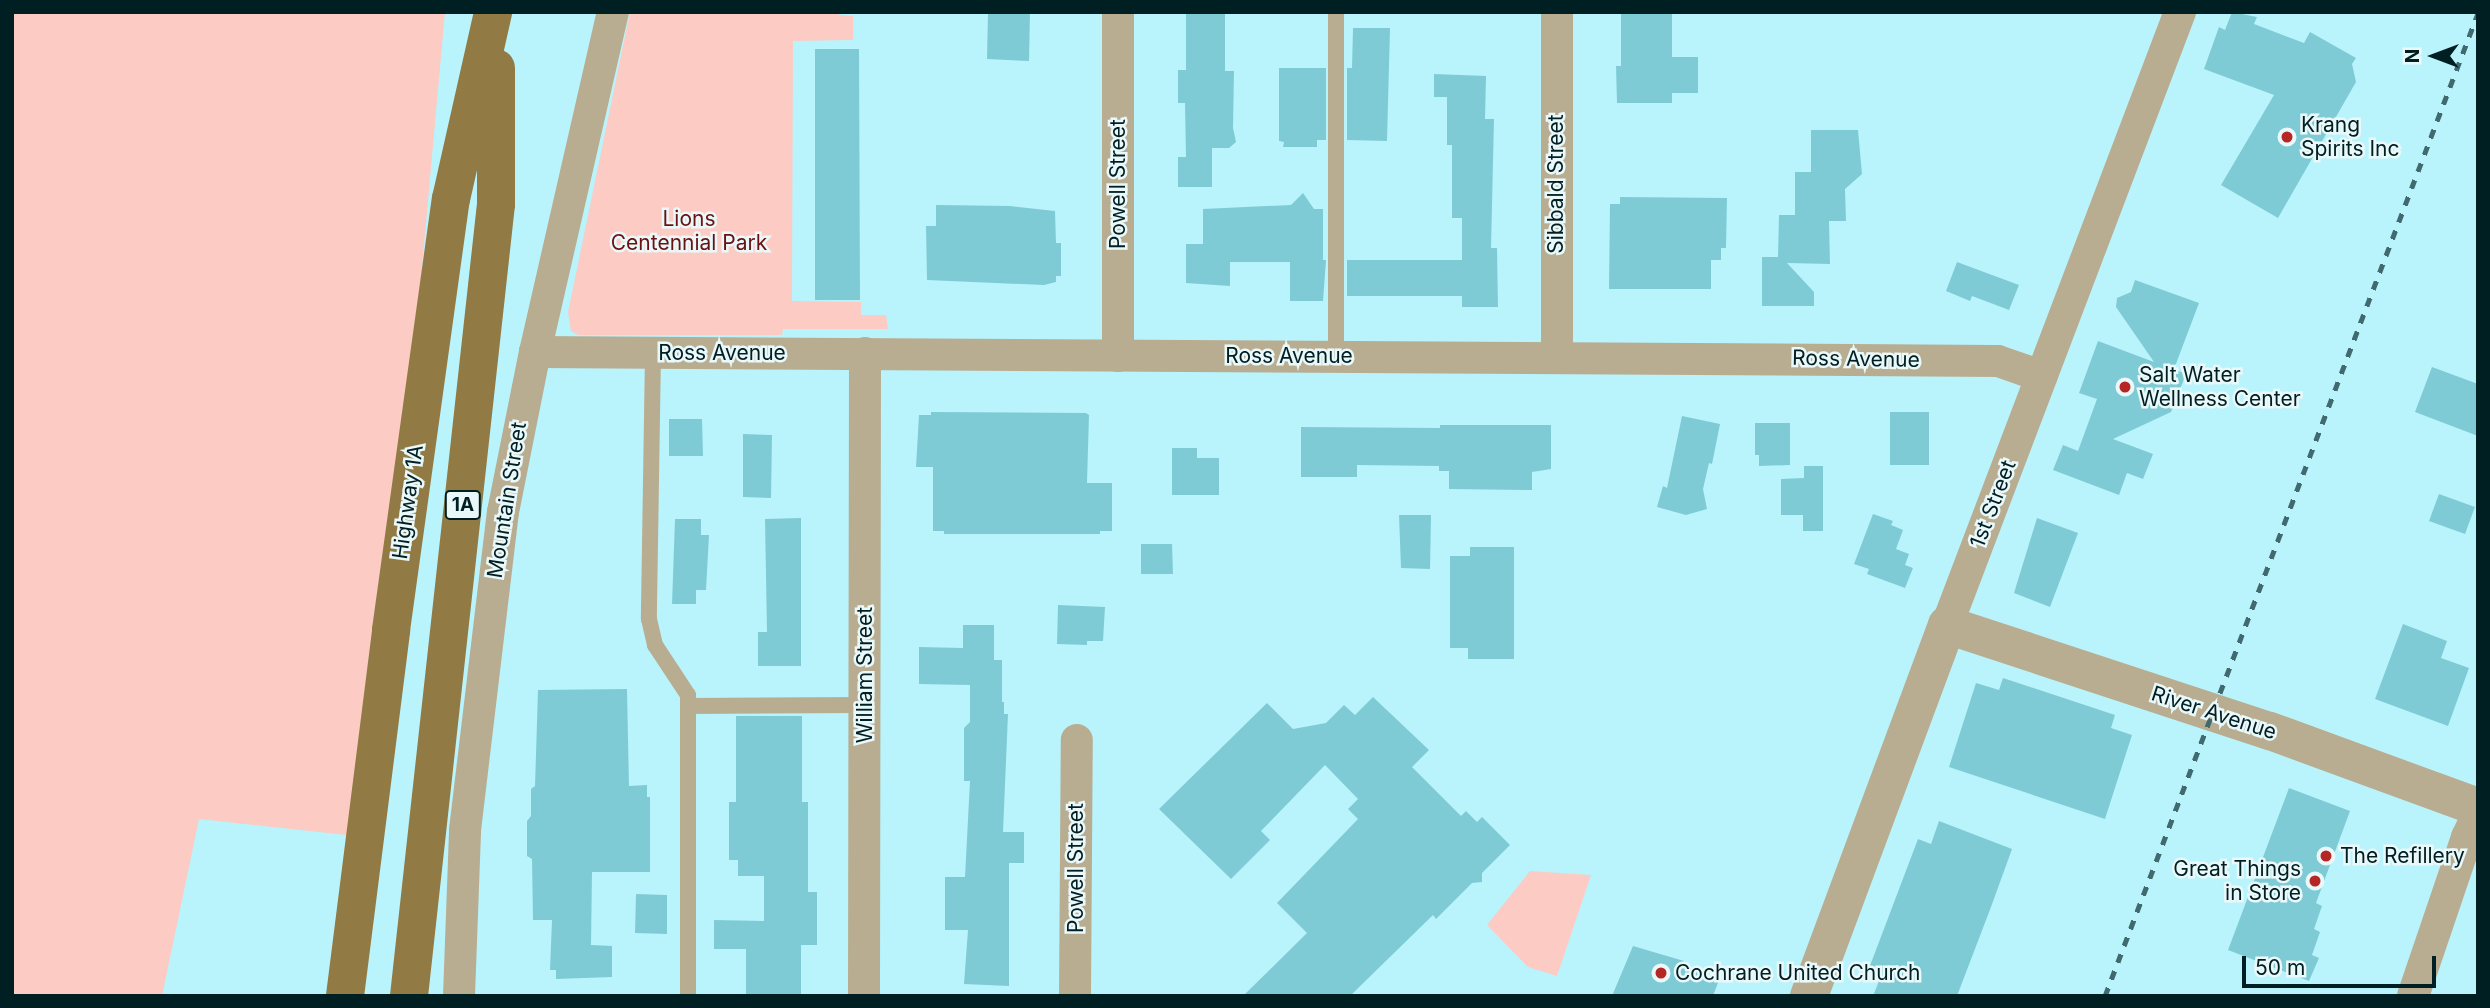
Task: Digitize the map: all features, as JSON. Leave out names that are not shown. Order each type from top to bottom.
[{"type":"main road","name":"Highway 1A","points":[[345,996],[391,630],[451,199],[495,12]]},
{"type":"main road","name":"Highway 1A","points":[[409,996],[495,204],[495,12]]},
{"type":"street","name":"Mountain Street","points":[[459,996],[465,830],[503,512],[535,352],[613,12]]},
{"type":"street","name":"Powell Street","points":[[1118,12],[1118,356]]},
{"type":"street","name":"Sibbald Street","points":[[1557,12],[1557,356]]},
{"type":"street","name":"1st Street","points":[[1809,996],[2179,12]]},
{"type":"street","name":"Ross Avenue","points":[[535,352],[1557,356],[1998,361],[2041,376]]},
{"type":"street","name":"William Street","points":[[864,996],[865,354]]},
{"type":"street","name":"River Avenue","points":[[1947,625],[2236,720],[2478,807]]},
{"type":"street","name":"Powell Street","points":[[1075,996],[1077,740]]},
{"type":"street","points":[[2413,996],[2467,837],[2478,814]]},
{"type":"lane","points":[[1336,12],[1336,357]]},
{"type":"lane","points":[[653,353],[649,618],[655,645],[688,695],[688,996]]},
{"type":"lane","points":[[688,706],[865,705]]},
{"type":"green space","points":[[12,12],[445,12],[417,323],[356,836],[199,819],[162,996],[12,996]]},
{"type":"green space","name":"Lions Centennial Park","points":[[630,12],[838,12],[839,15],[853,16],[853,40],[793,41],[792,301],[861,302],[861,315],[886,315],[888,329],[783,329],[782,335],[578,335],[571,331],[568,312]]},
{"type":"green space","points":[[1530,871],[1591,875],[1557,976],[1528,967],[1487,925]]},
{"type":"building","points":[[988,12],[1030,12],[1029,61],[987,59]]},
{"type":"building","points":[[1186,12],[1225,12],[1225,71],[1234,71],[1233,128],[1236,142],[1229,148],[1212,148],[1212,187],[1178,187],[1178,157],[1186,157],[1185,103],[1178,103],[1178,70],[1186,70]]},
{"type":"building","points":[[1621,12],[1672,12],[1672,57],[1698,57],[1698,93],[1672,93],[1672,103],[1617,103],[1616,66],[1621,66]]},
{"type":"building","name":"Krang Spirits Inc","points":[[2232,12],[2257,17],[2254,24],[2304,43],[2310,32],[2356,58],[2352,64],[2356,82],[2278,218],[2221,185],[2274,95],[2204,69],[2219,27],[2225,30]]},
{"type":"building","points":[[1353,28],[1390,28],[1387,141],[1347,140],[1347,68],[1352,68]]},
{"type":"building","points":[[815,49],[859,49],[860,300],[815,300]]},
{"type":"building","points":[[1279,68],[1326,68],[1326,140],[1317,140],[1317,147],[1283,147],[1284,142],[1279,141]]},
{"type":"building","points":[[1434,74],[1486,76],[1485,119],[1494,119],[1491,248],[1497,248],[1498,307],[1462,307],[1462,296],[1347,296],[1347,260],[1462,260],[1462,218],[1452,218],[1452,145],[1447,145],[1447,97],[1434,97]]},
{"type":"building","points":[[1811,130],[1858,130],[1862,174],[1845,189],[1846,221],[1829,221],[1830,264],[1787,263],[1814,292],[1814,306],[1762,306],[1762,257],[1778,257],[1779,215],[1795,215],[1795,172],[1811,172]]},
{"type":"building","points":[[1303,193],[1314,209],[1323,209],[1323,260],[1326,260],[1323,301],[1290,301],[1290,262],[1230,262],[1230,286],[1186,283],[1186,244],[1203,244],[1203,209],[1291,205]]},
{"type":"building","points":[[1620,197],[1727,198],[1726,248],[1721,248],[1721,260],[1711,260],[1711,289],[1609,289],[1610,204],[1620,204]]},
{"type":"building","points":[[936,205],[1010,206],[1055,211],[1056,243],[1061,243],[1061,276],[1056,276],[1056,282],[1044,285],[927,280],[926,226],[936,226]]},
{"type":"building","points":[[1957,262],[2019,285],[2009,310],[1972,296],[1970,301],[1946,291]]},
{"type":"building","points":[[2135,280],[2199,303],[2174,369],[2186,374],[2171,412],[2113,439],[2153,454],[2143,479],[2127,473],[2119,495],[2053,470],[2063,445],[2078,451],[2097,399],[2079,393],[2098,341],[2154,362],[2116,307],[2117,298],[2131,292]]},
{"type":"building","points":[[2432,367],[2478,384],[2478,436],[2415,412]]},
{"type":"building","points":[[931,412],[1086,413],[1089,415],[1087,483],[1112,483],[1112,531],[1100,531],[1100,534],[944,534],[944,531],[933,531],[933,467],[916,467],[919,415],[931,415]]},
{"type":"building","points":[[1890,412],[1929,412],[1929,465],[1890,465]]},
{"type":"building","points":[[1682,416],[1720,424],[1712,464],[1709,463],[1703,489],[1707,509],[1686,515],[1657,507],[1663,486],[1667,488]]},
{"type":"building","points":[[669,419],[702,419],[703,456],[669,456]]},
{"type":"building","points":[[1755,423],[1790,423],[1790,465],[1759,466],[1759,455],[1755,455]]},
{"type":"building","points":[[1440,425],[1551,425],[1551,469],[1532,472],[1532,490],[1449,489],[1449,471],[1439,471],[1439,466],[1357,465],[1357,477],[1301,477],[1301,427],[1440,428]]},
{"type":"building","points":[[743,434],[772,435],[771,498],[743,497]]},
{"type":"building","points":[[1172,448],[1197,448],[1197,458],[1219,458],[1219,495],[1172,495]]},
{"type":"building","points":[[1804,466],[1823,466],[1823,531],[1803,531],[1803,515],[1781,515],[1781,479],[1804,478]]},
{"type":"building","points":[[2439,494],[2475,507],[2465,534],[2429,521]]},
{"type":"building","points":[[1873,514],[1893,521],[1891,525],[1903,530],[1896,549],[1909,554],[1905,565],[1913,568],[1905,588],[1867,574],[1869,569],[1854,564]]},
{"type":"building","points":[[1399,515],[1431,515],[1430,569],[1401,568]]},
{"type":"building","points":[[801,518],[801,666],[758,666],[758,632],[767,632],[765,519]]},
{"type":"building","points":[[2037,518],[2078,533],[2050,607],[2014,593]]},
{"type":"building","points":[[675,519],[701,519],[701,535],[709,535],[706,590],[696,590],[696,604],[672,604]]},
{"type":"building","points":[[1141,544],[1172,544],[1173,574],[1141,574]]},
{"type":"building","points":[[1470,547],[1514,547],[1514,659],[1468,659],[1468,648],[1450,648],[1450,556],[1470,556]]},
{"type":"building","points":[[1058,605],[1105,607],[1103,641],[1087,641],[1087,645],[1057,644]]},
{"type":"building","points":[[2403,624],[2447,641],[2441,658],[2469,668],[2448,726],[2375,699]]},
{"type":"building","points":[[963,625],[994,625],[994,660],[1002,660],[1002,702],[1004,714],[1008,714],[1003,832],[1024,832],[1024,863],[1009,863],[1009,986],[964,984],[968,930],[945,930],[945,877],[965,877],[970,781],[964,781],[964,728],[970,722],[970,685],[919,684],[919,647],[963,648]]},
{"type":"building","points":[[2003,678],[2115,715],[2111,728],[2132,735],[2105,819],[1949,767],[1976,683],[1999,690]]},
{"type":"building","points":[[627,689],[629,786],[647,785],[647,797],[650,797],[650,872],[592,872],[591,945],[612,946],[612,977],[556,979],[556,970],[550,970],[552,920],[533,920],[532,859],[527,856],[527,821],[531,816],[531,789],[535,786],[538,690]]},
{"type":"building","points":[[1373,697],[1429,750],[1412,767],[1461,816],[1466,811],[1477,822],[1482,817],[1510,845],[1482,873],[1482,882],[1472,883],[1436,919],[1433,915],[1350,996],[1243,996],[1307,933],[1277,903],[1358,819],[1348,809],[1358,799],[1325,765],[1261,831],[1270,840],[1231,879],[1159,809],[1267,703],[1293,729],[1326,723],[1344,705],[1355,715]]},
{"type":"building","points":[[736,716],[802,716],[802,802],[808,802],[808,892],[817,892],[817,945],[801,945],[801,996],[746,996],[746,949],[714,949],[714,920],[764,921],[764,876],[738,876],[738,860],[729,860],[729,802],[736,802]]},
{"type":"building","points":[[2289,788],[2350,811],[2316,903],[2322,906],[2314,929],[2320,932],[2312,955],[2319,958],[2309,981],[2228,950]]},
{"type":"building","points":[[1939,821],[2012,849],[1991,907],[1957,996],[1873,996],[1881,976],[1868,971],[1918,839],[1931,844]]},
{"type":"building","points":[[636,894],[667,895],[667,934],[635,933]]},
{"type":"building","name":"Cochrane United Church","points":[[1633,946],[1684,961],[1682,966],[1719,980],[1713,996],[1612,996]]},
{"type":"railway","points":[[2105,996],[2478,13]]},
{"type":"place","name":"Krang Spirits Inc","points":[[2287,137]]},
{"type":"place","name":"Salt Water Wellness Center","points":[[2125,387]]},
{"type":"place","name":"The Refillery","points":[[2326,856]]},
{"type":"place","name":"Great Things in Store","points":[[2315,881]]},
{"type":"place","name":"Cochrane United Church","points":[[1661,973]]}]
